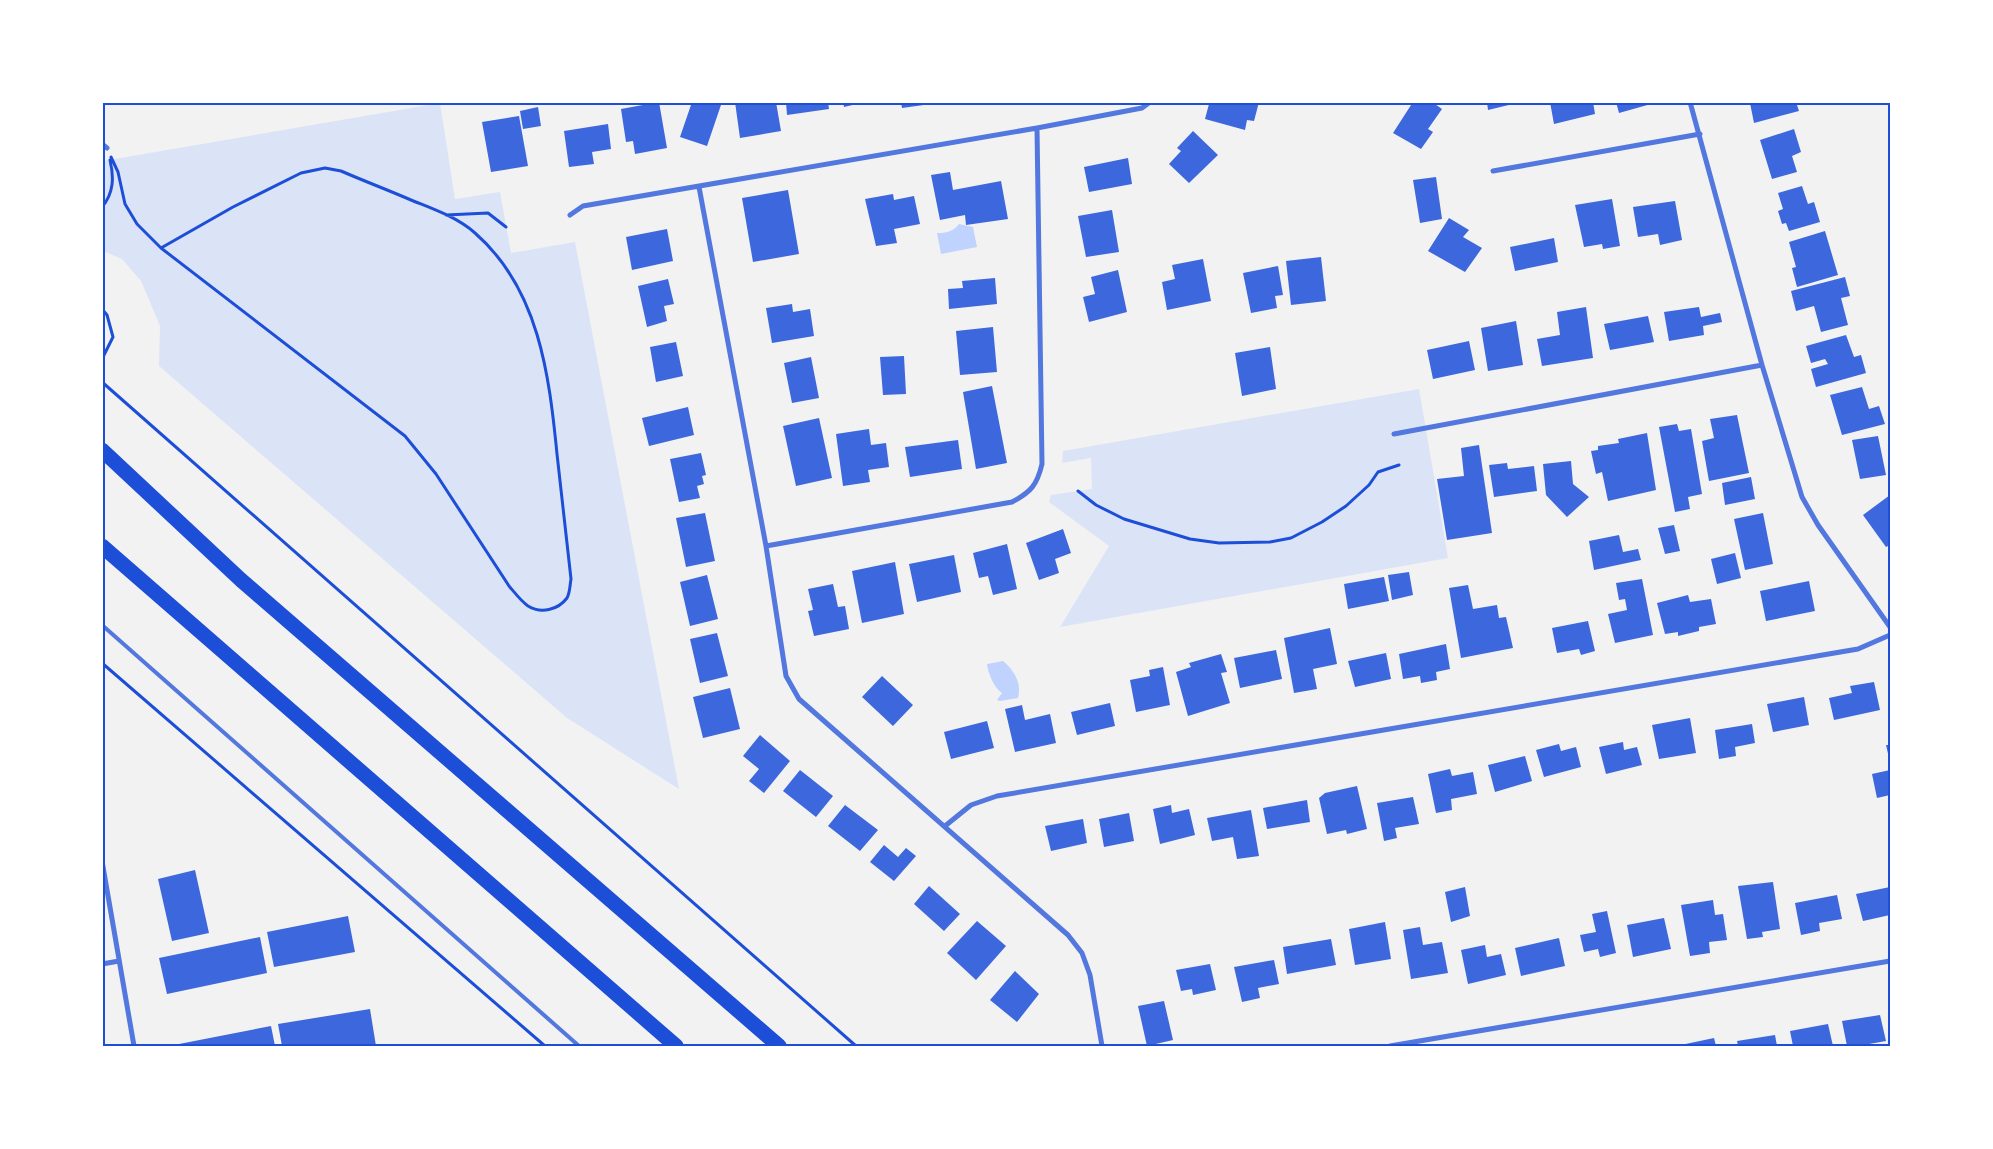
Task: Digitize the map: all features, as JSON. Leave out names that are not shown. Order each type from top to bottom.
[{"type":"highway","points":[[102,450],[240,580],[779,1046]]},
{"type":"highway","points":[[102,546],[676,1046]]},
{"type":"street","points":[[570,215],[583,206],[1037,128],[1142,108],[1150,102]]},
{"type":"street","points":[[1690,102],[1762,365],[1802,497],[1818,525],[1890,627]]},
{"type":"street","points":[[766,546],[1012,502],[1028,493],[1038,479],[1042,464],[1037,128]]},
{"type":"street","points":[[1493,171],[1700,134]]},
{"type":"street","points":[[699,187],[766,546],[786,676],[799,699],[1068,935],[1082,953],[1090,975],[1102,1046]]},
{"type":"street","points":[[1394,434],[1762,365]]},
{"type":"street","points":[[945,826],[971,805],[996,796],[1858,649],[1890,635]]},
{"type":"street","points":[[102,861],[134,1046]]},
{"type":"street","points":[[102,964],[119,961]]},
{"type":"street","points":[[1390,1046],[1890,961]]},
{"type":"lane","points":[[102,624],[579,1046]]},
{"type":"path","points":[[102,207],[111,191],[114,177],[105,146]]},
{"type":"path","points":[[105,146],[118,172],[125,204],[136,224],[161,248],[406,436],[436,474],[509,586],[530,607],[544,611],[556,607],[567,597],[571,579],[550,390],[544,356],[533,318],[518,288],[500,259],[474,232],[446,215],[341,171],[325,168],[301,173],[232,208],[161,248]]},
{"type":"path","points":[[446,215],[488,213],[506,227]]},
{"type":"path","points":[[102,309],[107,316],[112,337],[102,359]]},
{"type":"path","points":[[102,382],[856,1046]]},
{"type":"path","points":[[1078,491],[1096,505],[1124,519],[1182,537],[1219,543],[1270,542],[1291,538],[1322,522],[1346,506],[1369,485],[1378,472],[1399,465]]},
{"type":"path","points":[[102,663],[544,1046]]},
{"type":"shaded area","points":[[440,103],[455,199],[500,192],[511,253],[575,242],[679,789],[567,718],[159,366],[160,326],[141,281],[122,259],[103,251],[103,161]]},
{"type":"shaded area","points":[[1419,389],[1448,558],[1060,627],[1109,546],[1049,502],[1051,495],[1092,489],[1091,458],[1062,463],[1063,451]]},
{"type":"water","points":[[959,224],[973,227],[977,247],[941,254],[937,233],[949,232]]},
{"type":"water","points":[[1003,661],[1011,668],[1016,677],[1019,692],[1018,698],[1000,701],[997,700],[1002,693],[996,688],[987,664]]},
{"type":"building","points":[[659,102],[667,148],[635,154],[633,141],[626,142],[621,109]]},
{"type":"building","points":[[692,102],[722,102],[707,146],[680,137]]},
{"type":"building","points":[[735,102],[776,102],[781,131],[740,138]]},
{"type":"building","points":[[786,102],[828,102],[829,109],[787,115]]},
{"type":"building","points":[[843,102],[861,102],[861,103],[844,107]]},
{"type":"building","points":[[901,102],[931,102],[931,104],[902,108]]},
{"type":"building","points":[[1214,102],[1259,102],[1254,121],[1247,120],[1245,130],[1205,119],[1209,104],[1213,105]]},
{"type":"building","points":[[1413,102],[1432,102],[1442,109],[1428,129],[1433,132],[1421,149],[1393,133]]},
{"type":"building","points":[[1487,102],[1517,102],[1517,103],[1488,110]]},
{"type":"building","points":[[1550,102],[1593,102],[1595,114],[1554,124]]},
{"type":"building","points":[[1616,102],[1651,102],[1651,104],[1619,113]]},
{"type":"building","points":[[1796,102],[1799,111],[1754,123],[1750,103]]},
{"type":"building","points":[[538,107],[541,126],[523,129],[520,111]]},
{"type":"building","points":[[519,116],[528,166],[491,172],[482,122]]},
{"type":"building","points":[[608,124],[611,149],[592,152],[594,164],[569,167],[564,131]]},
{"type":"building","points":[[1794,129],[1801,152],[1792,156],[1797,172],[1772,179],[1760,140]]},
{"type":"building","points":[[1193,131],[1218,155],[1189,183],[1169,164],[1181,151],[1177,148]]},
{"type":"building","points":[[1128,158],[1132,184],[1089,192],[1084,167]]},
{"type":"building","points":[[950,172],[953,190],[1001,181],[1008,219],[966,225],[965,215],[940,220],[931,175]]},
{"type":"building","points":[[1436,177],[1442,219],[1420,223],[1413,180]]},
{"type":"building","points":[[1802,186],[1808,204],[1814,202],[1820,222],[1789,231],[1786,223],[1782,224],[1778,211],[1783,209],[1778,193]]},
{"type":"building","points":[[788,190],[799,254],[753,262],[742,198]]},
{"type":"building","points":[[893,194],[894,200],[914,196],[920,224],[894,229],[897,243],[876,246],[865,199]]},
{"type":"building","points":[[1612,199],[1620,246],[1603,249],[1602,244],[1584,247],[1575,205]]},
{"type":"building","points":[[1675,201],[1682,240],[1660,245],[1658,234],[1638,237],[1633,207]]},
{"type":"building","points":[[1112,210],[1119,252],[1086,257],[1078,216]]},
{"type":"building","points":[[1449,218],[1469,230],[1463,237],[1482,248],[1465,272],[1428,251]]},
{"type":"building","points":[[667,229],[673,261],[632,270],[626,237]]},
{"type":"building","points":[[1825,231],[1838,275],[1797,287],[1792,268],[1796,267],[1789,242]]},
{"type":"building","points":[[1554,238],[1558,262],[1515,271],[1510,247]]},
{"type":"building","points":[[1321,257],[1326,301],[1291,305],[1286,261]]},
{"type":"building","points":[[1203,259],[1211,301],[1167,310],[1162,282],[1175,279],[1172,265]]},
{"type":"building","points":[[1278,266],[1283,295],[1275,296],[1277,308],[1251,313],[1243,273]]},
{"type":"building","points":[[1118,270],[1127,312],[1089,322],[1083,297],[1095,294],[1091,277]]},
{"type":"building","points":[[1845,277],[1850,296],[1841,298],[1848,325],[1821,332],[1814,306],[1796,311],[1791,291]]},
{"type":"building","points":[[995,278],[997,304],[949,309],[948,289],[963,288],[962,281]]},
{"type":"building","points":[[668,279],[674,304],[664,306],[667,321],[647,327],[638,286]]},
{"type":"building","points":[[792,304],[793,312],[810,309],[814,336],[772,343],[766,308]]},
{"type":"building","points":[[1586,307],[1593,358],[1542,366],[1537,339],[1560,335],[1557,312]]},
{"type":"building","points":[[1699,307],[1701,317],[1720,313],[1722,322],[1703,326],[1704,335],[1669,341],[1664,312]]},
{"type":"building","points":[[1648,316],[1654,342],[1610,350],[1604,324]]},
{"type":"building","points":[[1516,321],[1523,365],[1488,371],[1481,328]]},
{"type":"building","points":[[993,327],[997,372],[960,375],[956,331]]},
{"type":"building","points":[[1846,335],[1854,357],[1861,355],[1866,373],[1816,387],[1811,369],[1828,364],[1825,359],[1811,363],[1806,346]]},
{"type":"building","points":[[1469,341],[1475,370],[1433,379],[1427,350]]},
{"type":"building","points":[[676,342],[683,376],[656,382],[650,347]]},
{"type":"building","points":[[1270,347],[1276,389],[1242,396],[1235,353]]},
{"type":"building","points":[[904,356],[906,394],[883,395],[880,357]]},
{"type":"building","points":[[811,357],[819,398],[792,403],[784,363]]},
{"type":"building","points":[[992,386],[1007,463],[976,469],[963,392]]},
{"type":"building","points":[[1862,387],[1869,409],[1879,406],[1885,424],[1842,435],[1830,395]]},
{"type":"building","points":[[688,407],[694,435],[649,446],[642,418]]},
{"type":"building","points":[[1737,415],[1749,473],[1709,481],[1702,441],[1714,438],[1710,419]]},
{"type":"building","points":[[819,418],[832,478],[796,486],[783,426]]},
{"type":"building","points":[[1677,424],[1679,431],[1691,429],[1702,494],[1688,497],[1690,509],[1675,512],[1659,427]]},
{"type":"building","points":[[869,429],[871,445],[886,443],[889,467],[868,470],[870,482],[843,486],[836,434]]},
{"type":"building","points":[[1647,433],[1656,490],[1608,501],[1602,472],[1596,474],[1591,451],[1598,450],[1598,446],[1619,443],[1618,439]]},
{"type":"building","points":[[1878,436],[1886,475],[1860,479],[1852,440]]},
{"type":"building","points":[[958,440],[962,469],[910,477],[905,447]]},
{"type":"building","points":[[1479,445],[1492,533],[1447,540],[1437,479],[1464,476],[1461,448]]},
{"type":"building","points":[[701,453],[706,475],[702,476],[704,484],[697,486],[700,498],[679,502],[670,459]]},
{"type":"building","points":[[1571,461],[1573,484],[1589,497],[1567,517],[1546,495],[1543,464]]},
{"type":"building","points":[[1507,463],[1508,469],[1534,466],[1537,491],[1494,497],[1489,465]]},
{"type":"building","points":[[1751,477],[1755,499],[1725,505],[1722,483]]},
{"type":"building","points":[[1890,495],[1890,545],[1886,547],[1863,515]]},
{"type":"building","points":[[705,513],[715,561],[686,567],[676,518]]},
{"type":"building","points":[[1763,513],[1773,564],[1745,570],[1734,519]]},
{"type":"building","points":[[1674,525],[1680,551],[1665,554],[1658,528]]},
{"type":"building","points":[[1063,529],[1071,553],[1055,559],[1059,573],[1039,580],[1026,543]]},
{"type":"building","points":[[1619,535],[1623,552],[1638,549],[1641,560],[1594,570],[1589,541]]},
{"type":"building","points":[[1007,544],[1017,589],[993,595],[988,576],[979,578],[973,553]]},
{"type":"building","points":[[1735,553],[1741,578],[1717,584],[1711,559]]},
{"type":"building","points":[[954,555],[961,592],[917,602],[909,564]]},
{"type":"building","points":[[895,562],[904,614],[862,623],[852,571]]},
{"type":"building","points":[[1409,572],[1413,595],[1392,600],[1388,575]]},
{"type":"building","points":[[707,575],[718,619],[690,626],[680,582]]},
{"type":"building","points":[[1384,577],[1389,601],[1348,609],[1344,584]]},
{"type":"building","points":[[1642,579],[1653,635],[1615,643],[1608,614],[1627,610],[1625,599],[1619,600],[1616,583]]},
{"type":"building","points":[[1809,581],[1815,611],[1766,621],[1760,591]]},
{"type":"building","points":[[833,584],[838,607],[845,606],[849,629],[814,636],[808,611],[813,610],[808,589]]},
{"type":"building","points":[[1468,585],[1473,609],[1497,605],[1499,618],[1506,617],[1513,648],[1461,658],[1449,588]]},
{"type":"building","points":[[1688,595],[1690,602],[1711,599],[1716,624],[1699,627],[1699,631],[1678,636],[1678,632],[1665,634],[1657,603]]},
{"type":"building","points":[[1588,621],[1595,651],[1581,655],[1579,649],[1557,653],[1552,628]]},
{"type":"building","points":[[1330,628],[1337,664],[1313,669],[1317,689],[1294,693],[1284,638]]},
{"type":"building","points":[[717,633],[728,676],[700,683],[690,639]]},
{"type":"building","points":[[1446,644],[1450,669],[1436,672],[1437,680],[1421,683],[1420,676],[1403,679],[1399,654]]},
{"type":"building","points":[[1276,650],[1282,679],[1240,688],[1234,658]]},
{"type":"building","points":[[1386,653],[1391,679],[1355,687],[1348,661]]},
{"type":"building","points":[[1221,654],[1227,672],[1221,673],[1230,703],[1188,716],[1176,672],[1191,667],[1189,663]]},
{"type":"building","points":[[1163,667],[1170,705],[1136,712],[1130,680],[1150,676],[1149,670]]},
{"type":"building","points":[[882,676],[913,705],[893,726],[862,697]]},
{"type":"building","points":[[1874,682],[1880,710],[1834,720],[1829,698],[1852,693],[1850,686]]},
{"type":"building","points":[[730,688],[740,729],[703,738],[693,697]]},
{"type":"building","points":[[1804,697],[1809,725],[1773,732],[1767,704]]},
{"type":"building","points":[[1110,703],[1115,726],[1077,735],[1071,712]]},
{"type":"building","points":[[1022,705],[1025,720],[1050,714],[1056,743],[1015,752],[1005,709]]},
{"type":"building","points":[[1690,718],[1696,753],[1659,759],[1652,725]]},
{"type":"building","points":[[987,721],[994,748],[951,759],[944,732]]},
{"type":"building","points":[[1752,724],[1755,743],[1735,747],[1736,756],[1719,759],[1715,730]]},
{"type":"building","points":[[760,735],[790,761],[764,793],[749,781],[759,769],[743,756]]},
{"type":"building","points":[[1623,742],[1624,750],[1637,747],[1642,765],[1606,774],[1599,747]]},
{"type":"building","points":[[1559,744],[1561,751],[1576,747],[1581,767],[1544,777],[1536,750]]},
{"type":"building","points":[[1886,745],[1890,745],[1890,762]]},
{"type":"building","points":[[1525,756],[1532,781],[1495,792],[1488,765]]},
{"type":"building","points":[[1450,769],[1452,776],[1473,772],[1477,794],[1451,799],[1452,810],[1436,813],[1428,774]]},
{"type":"building","points":[[800,770],[833,796],[816,817],[783,791]]},
{"type":"building","points":[[1890,770],[1890,795],[1877,798],[1872,774]]},
{"type":"building","points":[[1357,786],[1367,829],[1347,834],[1346,830],[1327,834],[1319,798],[1325,793]]},
{"type":"building","points":[[1413,797],[1419,824],[1395,828],[1397,838],[1384,841],[1377,803]]},
{"type":"building","points":[[1307,800],[1310,822],[1267,829],[1263,808]]},
{"type":"building","points":[[845,805],[878,830],[860,851],[828,826]]},
{"type":"building","points":[[1171,805],[1172,813],[1189,809],[1195,835],[1160,844],[1153,809]]},
{"type":"building","points":[[1251,810],[1259,856],[1237,859],[1233,837],[1212,841],[1207,818]]},
{"type":"building","points":[[1129,813],[1134,841],[1104,847],[1099,819]]},
{"type":"building","points":[[1083,819],[1087,843],[1051,851],[1045,826]]},
{"type":"building","points":[[884,845],[898,857],[906,848],[916,856],[894,881],[870,862]]},
{"type":"building","points":[[195,870],[209,933],[172,941],[158,879]]},
{"type":"building","points":[[1773,882],[1780,929],[1762,932],[1763,937],[1747,939],[1738,886]]},
{"type":"building","points":[[929,886],[960,914],[944,931],[914,904]]},
{"type":"building","points":[[1465,887],[1470,916],[1451,922],[1445,892]]},
{"type":"building","points":[[1890,887],[1890,915],[1863,921],[1856,894]]},
{"type":"building","points":[[1837,895],[1842,919],[1819,923],[1820,931],[1801,935],[1795,903]]},
{"type":"building","points":[[1713,900],[1715,915],[1723,914],[1727,940],[1709,942],[1710,953],[1690,956],[1681,905]]},
{"type":"building","points":[[1607,911],[1616,953],[1600,957],[1598,949],[1584,952],[1580,935],[1596,932],[1592,914]]},
{"type":"building","points":[[348,916],[355,952],[274,967],[267,932]]},
{"type":"building","points":[[1664,918],[1671,949],[1633,957],[1627,925]]},
{"type":"building","points":[[977,921],[1006,946],[976,980],[947,953]]},
{"type":"building","points":[[1385,922],[1391,959],[1355,965],[1349,929]]},
{"type":"building","points":[[1420,927],[1423,945],[1442,942],[1448,973],[1411,979],[1403,930]]},
{"type":"building","points":[[260,937],[267,973],[167,994],[159,958]]},
{"type":"building","points":[[1559,938],[1565,966],[1521,976],[1515,948]]},
{"type":"building","points":[[1331,939],[1336,965],[1287,974],[1283,947]]},
{"type":"building","points":[[1485,945],[1487,957],[1501,954],[1506,975],[1468,984],[1461,950]]},
{"type":"building","points":[[1274,960],[1279,984],[1258,988],[1260,998],[1242,1002],[1234,967]]},
{"type":"building","points":[[1210,964],[1216,990],[1193,995],[1192,989],[1181,991],[1176,970]]},
{"type":"building","points":[[1015,971],[1039,994],[1017,1022],[990,1000]]},
{"type":"building","points":[[1164,1001],[1173,1040],[1147,1046],[1138,1006]]},
{"type":"building","points":[[370,1009],[376,1046],[282,1046],[278,1024]]},
{"type":"building","points":[[1880,1015],[1886,1041],[1847,1046],[1842,1021]]},
{"type":"building","points":[[1828,1024],[1833,1046],[1793,1046],[1790,1031]]},
{"type":"building","points":[[271,1026],[275,1046],[180,1046],[179,1044]]},
{"type":"building","points":[[1775,1035],[1777,1046],[1738,1046],[1737,1041]]},
{"type":"building","points":[[1714,1038],[1716,1046],[1676,1046]]}]
